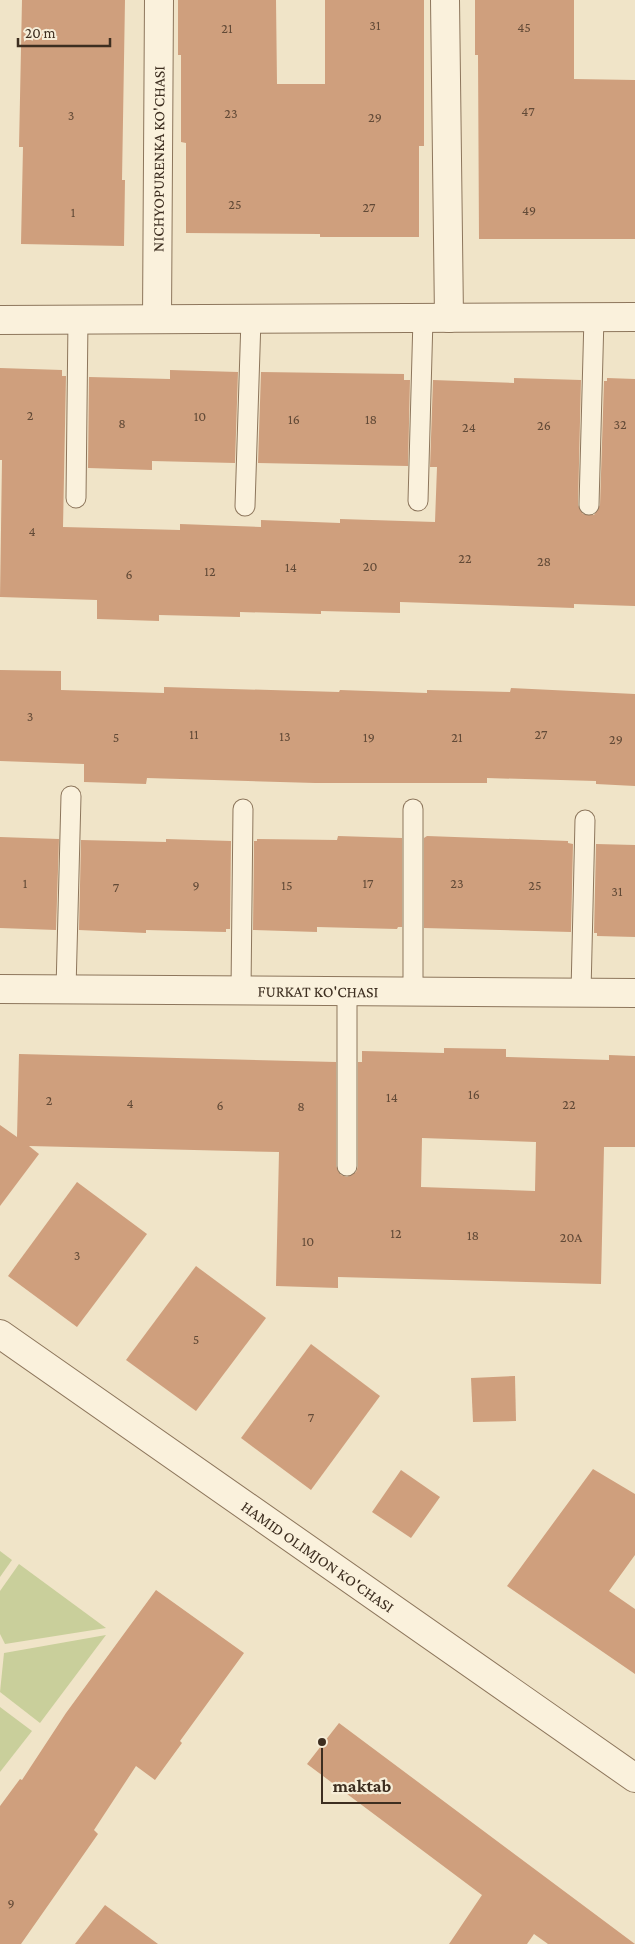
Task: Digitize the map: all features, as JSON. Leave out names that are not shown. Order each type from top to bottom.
[{"type":"street","name":"NICHYOPURENKA KO'CHASI","points":[[157,319],[159,0]]},
{"type":"street","points":[[436,318],[445,0]]},
{"type":"street","points":[[0,320],[635,317]]},
{"type":"street","name":"FURKAT KO'CHASI","points":[[0,989],[347,990],[635,994]]},
{"type":"street","name":"HAMID OLIMJON KO'CHASI","points":[[0,1334],[635,1778]]},
{"type":"lane","points":[[589,505],[594,317]]},
{"type":"lane","points":[[418,501],[436,318]]},
{"type":"lane","points":[[76,498],[78,319]]},
{"type":"lane","points":[[245,506],[251,319]]},
{"type":"lane","points":[[66,989],[70,796]]},
{"type":"lane","points":[[240,990],[243,809]]},
{"type":"lane","points":[[413,810],[414,991]]},
{"type":"lane","points":[[581,992],[585,820]]},
{"type":"lane","points":[[347,990],[347,1166]]},
{"type":"green space","points":[[0,1551],[12,1560],[0,1577]]},
{"type":"green space","points":[[19,1564],[106,1628],[5,1644],[0,1634],[0,1591]]},
{"type":"green space","points":[[106,1635],[40,1723],[0,1692],[4,1653]]},
{"type":"green space","points":[[0,1707],[32,1731],[0,1772]]},
{"type":"building","points":[[22,0],[125,0],[122,180],[125,180],[124,246],[21,244],[23,147],[19,147]]},
{"type":"building","points":[[178,0],[276,0],[277,84],[325,84],[325,0],[424,0],[424,146],[419,146],[419,237],[320,237],[320,234],[186,233],[186,143],[181,142],[181,55],[178,55]]},
{"type":"building","points":[[475,0],[574,0],[574,79],[635,80],[635,239],[479,239],[478,55],[475,55]]},
{"type":"building","points":[[0,368],[62,370],[62,376],[66,376],[63,527],[180,530],[180,524],[261,527],[261,520],[340,523],[340,519],[435,522],[437,467],[430,467],[433,380],[514,383],[514,378],[581,380],[578,505],[583,514],[594,515],[600,505],[604,381],[607,381],[607,378],[635,379],[635,606],[574,604],[574,608],[400,602],[400,613],[321,611],[321,614],[240,612],[240,617],[159,615],[159,621],[97,619],[97,600],[0,597],[2,460],[0,460]]},
{"type":"building","points":[[170,370],[238,372],[235,463],[152,461],[152,470],[88,468],[89,377],[170,379]]},
{"type":"building","points":[[261,372],[404,374],[404,380],[410,380],[408,466],[258,463]]},
{"type":"building","points":[[0,670],[61,671],[61,690],[164,693],[164,687],[427,693],[427,690],[510,692],[511,688],[635,694],[635,786],[596,784],[596,781],[487,778],[487,783],[315,783],[147,778],[146,784],[84,782],[84,764],[0,761]]},
{"type":"building","points":[[338,836],[402,838],[402,927],[397,929],[317,927],[317,932],[253,930],[254,841],[257,841],[257,839],[337,840]]},
{"type":"building","points":[[427,836],[568,841],[568,843],[573,844],[571,932],[424,928],[424,838]]},
{"type":"building","points":[[0,837],[59,839],[56,930],[0,928]]},
{"type":"building","points":[[166,839],[231,841],[230,929],[226,929],[226,932],[146,930],[146,933],[79,930],[81,840],[166,842]]},
{"type":"building","points":[[596,844],[635,845],[635,937],[597,936],[597,933],[594,933]]},
{"type":"building","points":[[444,1048],[506,1049],[506,1057],[609,1060],[609,1055],[635,1056],[635,1147],[604,1147],[601,1284],[338,1277],[338,1288],[276,1286],[279,1152],[29,1146],[39,1154],[0,1206],[0,1125],[17,1137],[19,1054],[336,1062],[336,1166],[341,1175],[347,1177],[356,1172],[358,1166],[358,1062],[362,1062],[362,1051],[444,1053]],"holes":[[[422,1138],[536,1142],[535,1191],[421,1187]]]},
{"type":"building","points":[[77,1182],[147,1234],[77,1327],[8,1276]]},
{"type":"building","points":[[196,1266],[266,1318],[196,1411],[126,1360]]},
{"type":"building","points":[[311,1344],[380,1396],[311,1490],[241,1438]]},
{"type":"building","points":[[515,1376],[516,1421],[473,1422],[471,1378]]},
{"type":"building","points":[[593,1469],[635,1494],[635,1555],[609,1591],[635,1609],[635,1674],[507,1586]]},
{"type":"building","points":[[401,1470],[440,1497],[411,1538],[372,1512]]},
{"type":"building","points":[[156,1590],[244,1653],[180,1741],[182,1743],[155,1780],[136,1766],[94,1830],[98,1834],[21,1944],[0,1944],[0,1806],[20,1779],[22,1780],[66,1713]]},
{"type":"building","points":[[339,1723],[635,1944],[548,1944],[534,1934],[527,1944],[449,1944],[482,1895],[307,1764]]},
{"type":"building","points":[[105,1905],[158,1944],[75,1944]]},
{"type":"place","name":"maktab","points":[[322,1742]]}]
